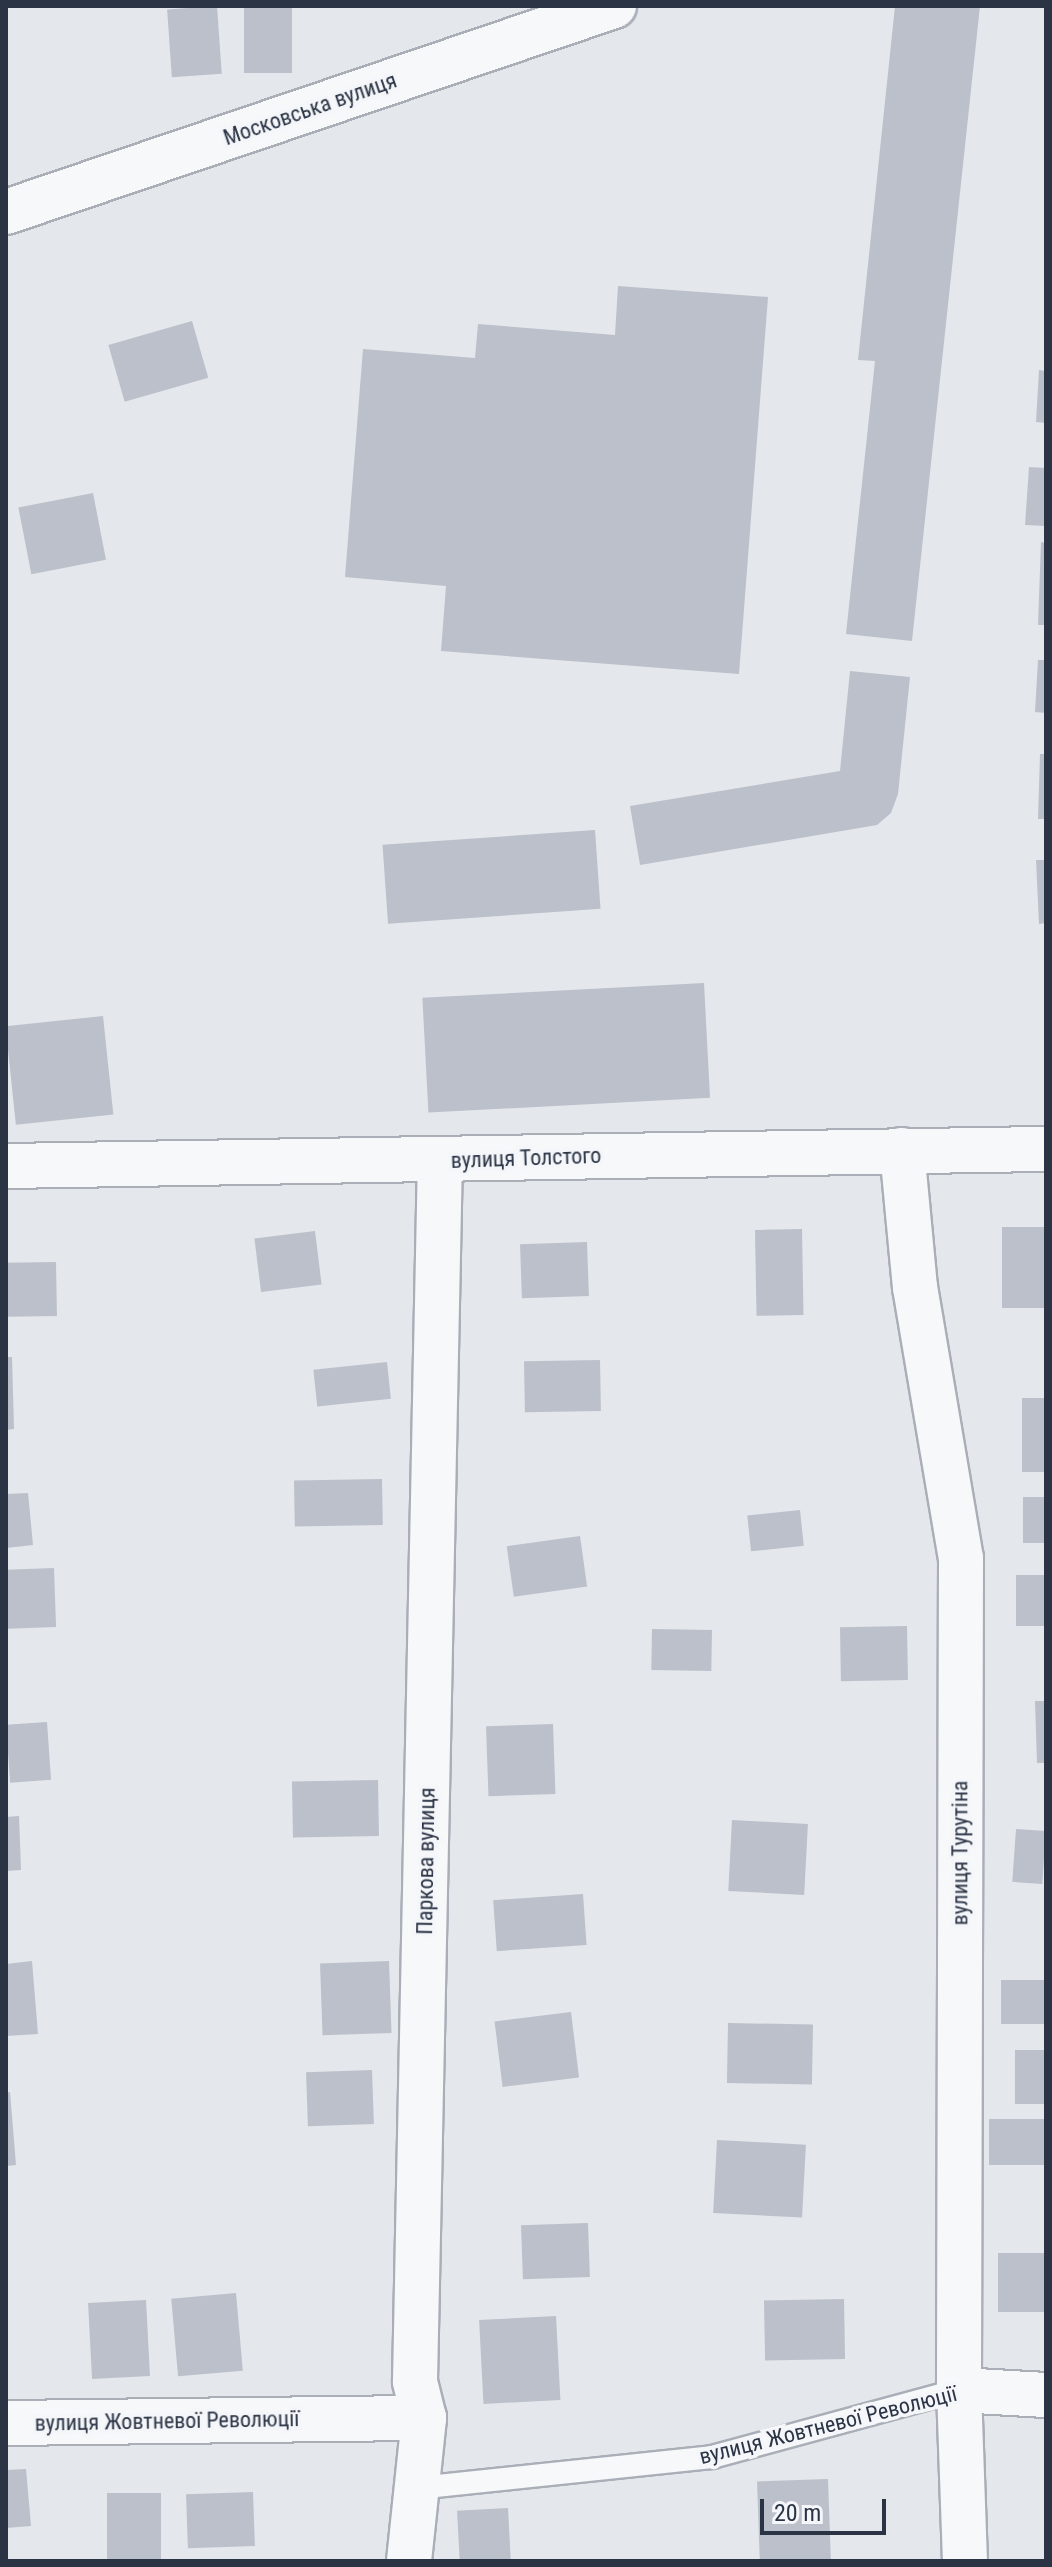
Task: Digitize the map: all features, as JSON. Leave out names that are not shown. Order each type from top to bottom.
[{"type":"street","name":"Московська вулиця","points":[[6,212],[614,6]]},
{"type":"street","name":"вулиця Толстого","points":[[6,1166],[1046,1149]]},
{"type":"street","name":"вулиця Турутіна","points":[[902,1150],[915,1287],[961,1558],[959,2390],[965,2561]]},
{"type":"street","name":"Паркова вулиця","points":[[409,2561],[424,2418],[415,2381],[440,1160]]},
{"type":"street","name":"вулиця Жовтневої Революції","points":[[959,2390],[1046,2395]]},
{"type":"street","name":"вулиця Жовтневої Революції","points":[[6,2423],[424,2418]]},
{"type":"lane","name":"вулиця Жовтневої Революції","points":[[418,2488],[712,2457],[959,2390]]},
{"type":"building","points":[[217,6],[222,74],[172,77],[167,9]]},
{"type":"building","points":[[244,6],[292,6],[292,73],[244,73]]},
{"type":"building","points":[[895,6],[980,6],[912,641],[846,634],[875,361],[858,360]]},
{"type":"building","points":[[618,286],[768,297],[739,674],[441,651],[446,586],[345,577],[363,349],[475,358],[478,324],[615,335]]},
{"type":"building","points":[[192,321],[208,378],[125,402],[108,345]]},
{"type":"building","points":[[1039,370],[1046,371],[1046,423],[1036,422]]},
{"type":"building","points":[[1029,467],[1046,468],[1046,526],[1025,525]]},
{"type":"building","points":[[93,493],[106,560],[31,574],[18,508]]},
{"type":"building","points":[[1041,542],[1046,543],[1046,625],[1038,625]]},
{"type":"building","points":[[1038,660],[1046,660],[1046,713],[1035,712]]},
{"type":"building","points":[[850,671],[910,677],[898,794],[891,813],[877,825],[640,865],[630,806],[840,771]]},
{"type":"building","points":[[1040,754],[1046,754],[1046,819],[1038,819]]},
{"type":"building","points":[[595,830],[601,909],[388,924],[383,845]]},
{"type":"building","points":[[1036,860],[1046,860],[1046,923],[1039,924]]},
{"type":"building","points":[[704,983],[710,1098],[428,1113],[422,998]]},
{"type":"building","points":[[103,1016],[113,1114],[16,1125],[6,1026]]},
{"type":"building","points":[[1002,1227],[1046,1227],[1046,1308],[1002,1308]]},
{"type":"building","points":[[802,1229],[804,1315],[757,1316],[755,1230]]},
{"type":"building","points":[[315,1231],[322,1285],[261,1292],[254,1238]]},
{"type":"building","points":[[587,1242],[589,1296],[522,1298],[520,1244]]},
{"type":"building","points":[[56,1262],[57,1316],[7,1317],[6,1263]]},
{"type":"building","points":[[6,1357],[12,1357],[14,1429],[6,1430]]},
{"type":"building","points":[[600,1360],[601,1411],[525,1412],[524,1361]]},
{"type":"building","points":[[387,1362],[391,1399],[317,1407],[313,1370]]},
{"type":"building","points":[[1022,1398],[1046,1398],[1046,1472],[1022,1472]]},
{"type":"building","points":[[382,1479],[383,1525],[295,1527],[294,1481]]},
{"type":"building","points":[[28,1493],[33,1545],[6,1548],[6,1494]]},
{"type":"building","points":[[1023,1497],[1046,1497],[1046,1543],[1023,1543]]},
{"type":"building","points":[[800,1510],[804,1546],[751,1551],[747,1516]]},
{"type":"building","points":[[580,1536],[587,1587],[514,1597],[507,1546]]},
{"type":"building","points":[[54,1568],[56,1627],[8,1629],[6,1570]]},
{"type":"building","points":[[1016,1575],[1046,1575],[1046,1626],[1016,1626]]},
{"type":"building","points":[[907,1626],[908,1680],[841,1681],[840,1627]]},
{"type":"building","points":[[652,1629],[712,1630],[711,1671],[651,1670]]},
{"type":"building","points":[[1035,1701],[1046,1701],[1046,1763],[1037,1763]]},
{"type":"building","points":[[47,1722],[51,1780],[10,1783],[6,1725]]},
{"type":"building","points":[[553,1724],[555,1794],[488,1796],[486,1726]]},
{"type":"building","points":[[378,1780],[379,1836],[293,1837],[292,1782]]},
{"type":"building","points":[[19,1816],[21,1870],[6,1871],[6,1817]]},
{"type":"building","points":[[732,1820],[808,1824],[804,1895],[728,1891]]},
{"type":"building","points":[[1016,1829],[1046,1831],[1042,1884],[1012,1882]]},
{"type":"building","points":[[583,1894],[587,1945],[497,1951],[493,1900]]},
{"type":"building","points":[[32,1961],[38,2034],[6,2036],[6,1964]]},
{"type":"building","points":[[389,1961],[392,2033],[323,2035],[320,1963]]},
{"type":"building","points":[[1001,1980],[1046,1980],[1046,2024],[1001,2024]]},
{"type":"building","points":[[571,2012],[579,2078],[503,2087],[495,2021]]},
{"type":"building","points":[[728,2023],[813,2024],[812,2084],[727,2083]]},
{"type":"building","points":[[1015,2050],[1046,2050],[1046,2104],[1015,2104]]},
{"type":"building","points":[[372,2070],[374,2124],[308,2126],[306,2072]]},
{"type":"building","points":[[10,2092],[16,2165],[6,2166],[6,2093]]},
{"type":"building","points":[[989,2119],[1046,2119],[1046,2165],[989,2165]]},
{"type":"building","points":[[717,2140],[806,2145],[802,2218],[713,2213]]},
{"type":"building","points":[[588,2223],[590,2277],[523,2279],[521,2225]]},
{"type":"building","points":[[998,2253],[1046,2253],[1046,2312],[998,2312]]},
{"type":"building","points":[[236,2293],[243,2371],[178,2376],[171,2299]]},
{"type":"building","points":[[844,2299],[845,2359],[765,2360],[764,2300]]},
{"type":"building","points":[[146,2300],[150,2376],[92,2379],[88,2303]]},
{"type":"building","points":[[556,2316],[560,2400],[484,2404],[479,2320]]},
{"type":"building","points":[[26,2469],[31,2526],[6,2528],[6,2470]]},
{"type":"building","points":[[828,2479],[831,2561],[760,2561],[757,2481]]},
{"type":"building","points":[[253,2492],[255,2546],[188,2548],[186,2494]]},
{"type":"building","points":[[107,2493],[161,2493],[161,2561],[107,2561]]},
{"type":"building","points":[[508,2508],[511,2561],[460,2561],[457,2511]]}]
